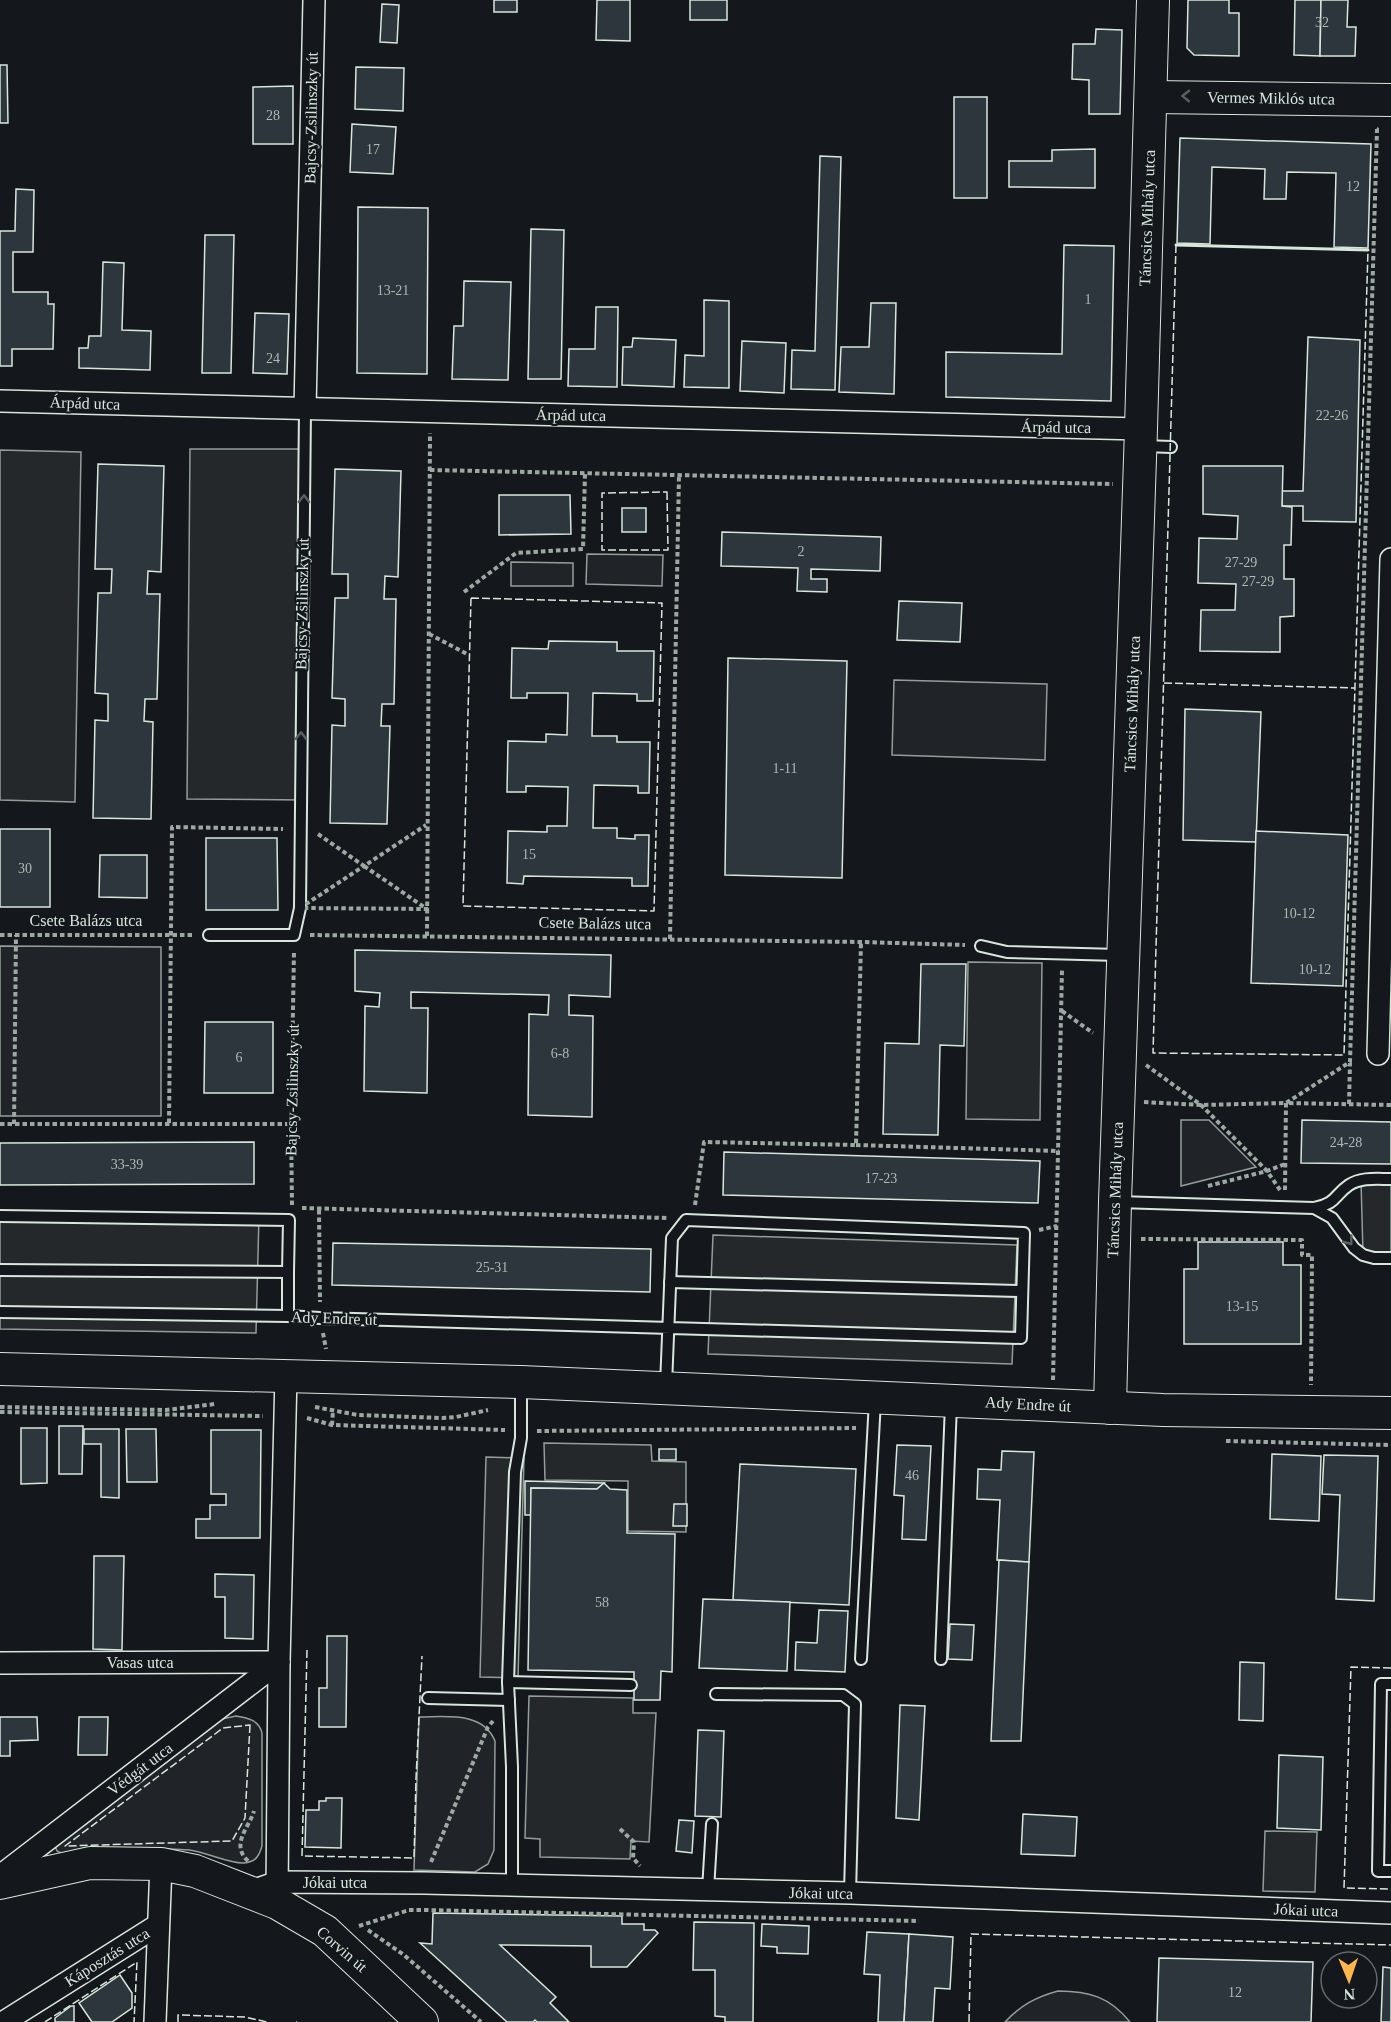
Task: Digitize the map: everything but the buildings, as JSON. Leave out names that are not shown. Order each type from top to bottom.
[{"type":"street","name":"Bajcsy-Zsilinszky út","points":[[304,409],[314,0]]},
{"type":"street","name":"Táncsics Mihály utca","points":[[1110,1408],[1139,498],[1151,440],[1153,0]]},
{"type":"street","name":"Vermes Miklós utca","points":[[1151,97],[1391,100]]},
{"type":"street","name":"Árpád utca","points":[[0,401],[430,412],[1151,440]]},
{"type":"street","points":[[1378,1054],[1391,559]]},
{"type":"street","name":"Ady Endre út","points":[[0,1369],[286,1398],[521,1395],[666,1387],[1110,1408],[1391,1413]]},
{"type":"street","points":[[0,1882],[90,1863],[161,1864],[269,1892],[277,1843],[286,1398]]},
{"type":"street","name":"Vasas utca","points":[[0,1663],[279,1662]]},
{"type":"street","name":"Védgát utca","points":[[0,1876],[279,1662]]},
{"type":"street","name":"Káposztás utca","points":[[4,2022],[158,1925],[161,1864]]},
{"type":"street","name":"Jókai utca","points":[[269,1892],[424,1883],[850,1893],[1391,1913]]},
{"type":"street","name":"Corvin út","points":[[269,1892],[325,1932],[422,2022]]},
{"type":"street","points":[[155,2022],[158,1925]]},
{"type":"lane","name":"Bajcsy-Zsilinszky út","points":[[294,935],[300,908],[304,409]]},
{"type":"lane","points":[[209,935],[294,935]]},
{"type":"lane","points":[[981,946],[1007,952],[1123,955]]},
{"type":"lane","points":[[1115,1202],[1314,1208],[1326,1206],[1336,1200],[1349,1185],[1360,1180],[1391,1179]]},
{"type":"lane","points":[[1314,1208],[1332,1218],[1354,1248],[1363,1255],[1374,1258],[1391,1258]]},
{"type":"lane","points":[[0,1216],[289,1220],[288,1316]]},
{"type":"lane","points":[[666,1387],[672,1238],[686,1220]]},
{"type":"lane","name":"Ady Endre út","points":[[0,1312],[288,1316],[1021,1338],[1024,1233],[686,1220]]},
{"type":"lane","points":[[0,1270],[288,1272]]},
{"type":"lane","points":[[670,1282],[1022,1291]]},
{"type":"lane","points":[[512,1885],[512,1767],[508,1682],[515,1472],[521,1431],[521,1395]]},
{"type":"lane","points":[[861,1659],[875,1397]]},
{"type":"lane","points":[[941,1659],[951,1400]]},
{"type":"lane","points":[[508,1682],[631,1684]]},
{"type":"lane","points":[[1391,1684],[1381,1684],[1378,1870],[1391,1871]]},
{"type":"lane","points":[[716,1695],[843,1695],[855,1704],[850,1893]]},
{"type":"lane","points":[[428,1698],[508,1700]]},
{"type":"lane","points":[[708,1890],[712,1824]]},
{"type":"path","points":[[1349,1104],[1377,129],[1365,128]]},
{"type":"path","points":[[427,936],[430,412]]},
{"type":"path","points":[[430,470],[1114,484],[1114,497],[1139,498]]},
{"type":"path","points":[[464,592],[516,553],[583,549],[585,473]]},
{"type":"path","points":[[670,939],[679,475]]},
{"type":"path","points":[[429,634],[469,655]]},
{"type":"path","points":[[300,908],[427,825]]},
{"type":"path","points":[[169,1123],[172,827],[301,826],[427,909]]},
{"type":"path","points":[[300,908],[427,909]]},
{"type":"path","name":"Csete Balázs utca","points":[[0,935],[172,935]]},
{"type":"path","points":[[14,1124],[16,935]]},
{"type":"path","name":"Csete Balázs utca","points":[[294,935],[861,942],[981,946]]},
{"type":"path","name":"Bajcsy-Zsilinszky út","points":[[294,935],[292,1208],[319,1210]]},
{"type":"path","points":[[856,1145],[861,942]]},
{"type":"path","points":[[1053,1384],[1062,954]]},
{"type":"path","points":[[1143,1062],[1201,1105],[1267,1171],[1285,1198],[1286,1103]]},
{"type":"path","points":[[1286,1103],[1350,1062]]},
{"type":"path","points":[[1142,1102],[1201,1105],[1286,1103],[1391,1105]]},
{"type":"path","points":[[0,1124],[291,1124]]},
{"type":"path","points":[[320,1318],[319,1210],[660,1217],[686,1220],[697,1202],[704,1142],[1059,1151]]},
{"type":"path","points":[[1201,1188],[1285,1164]]},
{"type":"path","points":[[1138,1239],[1302,1240],[1302,1255],[1312,1255],[1311,1392]]},
{"type":"path","points":[[0,1412],[286,1398],[333,1411],[358,1415],[442,1418],[500,1409],[521,1395]]},
{"type":"path","points":[[286,1398],[304,1417],[332,1425],[521,1431],[874,1428]]},
{"type":"path","points":[[0,1407],[165,1410],[218,1404]]},
{"type":"path","points":[[332,1425],[333,1411]]},
{"type":"path","points":[[1222,1441],[1391,1445]]},
{"type":"path","points":[[424,1910],[424,1883],[488,1727],[508,1700]]},
{"type":"path","points":[[620,1829],[634,1842],[633,1858],[646,1874],[646,1889]]},
{"type":"path","points":[[360,1925],[409,1910],[926,1921]]},
{"type":"shaded area","points":[[190,449],[309,449],[305,800],[187,799]]},
{"type":"shaded area","points":[[0,450],[81,452],[75,802],[0,800]]},
{"type":"shaded area","points":[[587,554],[663,555],[662,586],[586,584]]},
{"type":"shaded area","points":[[511,562],[573,563],[573,586],[511,586]]},
{"type":"shaded area","points":[[894,680],[1047,684],[1045,760],[892,755]]},
{"type":"shaded area","points":[[0,946],[161,947],[161,1116],[0,1116]]},
{"type":"shaded area","points":[[968,962],[1042,963],[1040,1120],[966,1119]]},
{"type":"shaded area","points":[[1181,1120],[1209,1120],[1256,1167],[1181,1186]]},
{"type":"shaded area","points":[[1361,1181],[1391,1181],[1391,1256],[1363,1255]]},
{"type":"shaded area","points":[[0,1214],[259,1215],[256,1333],[0,1329]]},
{"type":"shaded area","points":[[713,1235],[1017,1245],[1012,1364],[708,1354]]},
{"type":"shaded area","points":[[544,1443],[651,1445],[652,1461],[686,1462],[686,1532],[628,1531],[628,1481],[545,1480]]},
{"type":"shaded area","points":[[486,1457],[524,1458],[518,1678],[480,1677]]},
{"type":"shaded area","points":[[529,1696],[633,1698],[633,1713],[656,1713],[649,1842],[631,1841],[630,1859],[540,1857],[540,1839],[525,1838]]},
{"type":"shaded area","points":[[236,1716],[256,1722],[262,1733],[262,1846],[254,1860],[238,1863],[196,1851],[174,1849],[63,1854],[57,1851],[55,1846],[61,1838],[222,1719]]},
{"type":"shaded area","points":[[419,1717],[452,1717],[473,1720],[489,1731],[495,1741],[494,1850],[488,1864],[475,1872],[414,1870]]},
{"type":"shaded area","points":[[1265,1831],[1317,1832],[1315,1892],[1263,1891]]},
{"type":"shaded area","points":[[1058,1991],[1080,1992],[1098,1997],[1115,2007],[1130,2022],[1005,2022],[1029,2002]]},
{"type":"fence","points":[[1176,245],[1153,1053],[1344,1055],[1368,250]]},
{"type":"fence","points":[[667,492],[668,550],[602,550],[602,493],[667,492]]},
{"type":"fence","points":[[471,598],[662,603],[654,911],[463,906],[471,598]]},
{"type":"fence","points":[[1164,683],[1355,688]]},
{"type":"fence","points":[[307,1650],[302,1856],[414,1858],[422,1656]]},
{"type":"fence","points":[[1391,1668],[1351,1667],[1344,1888],[1391,1889]]},
{"type":"fence","points":[[250,1725],[245,1818],[232,1841],[65,1846],[223,1728],[250,1725]]},
{"type":"fence","points":[[969,2022],[971,1934],[1391,1945]]},
{"type":"fence","points":[[45,2022],[137,1962],[134,2022]]},
{"type":"fence","points":[[178,2022],[178,2015],[245,2017],[267,2022]]},
{"type":"wall","points":[[1176,245],[1368,250]]}]
